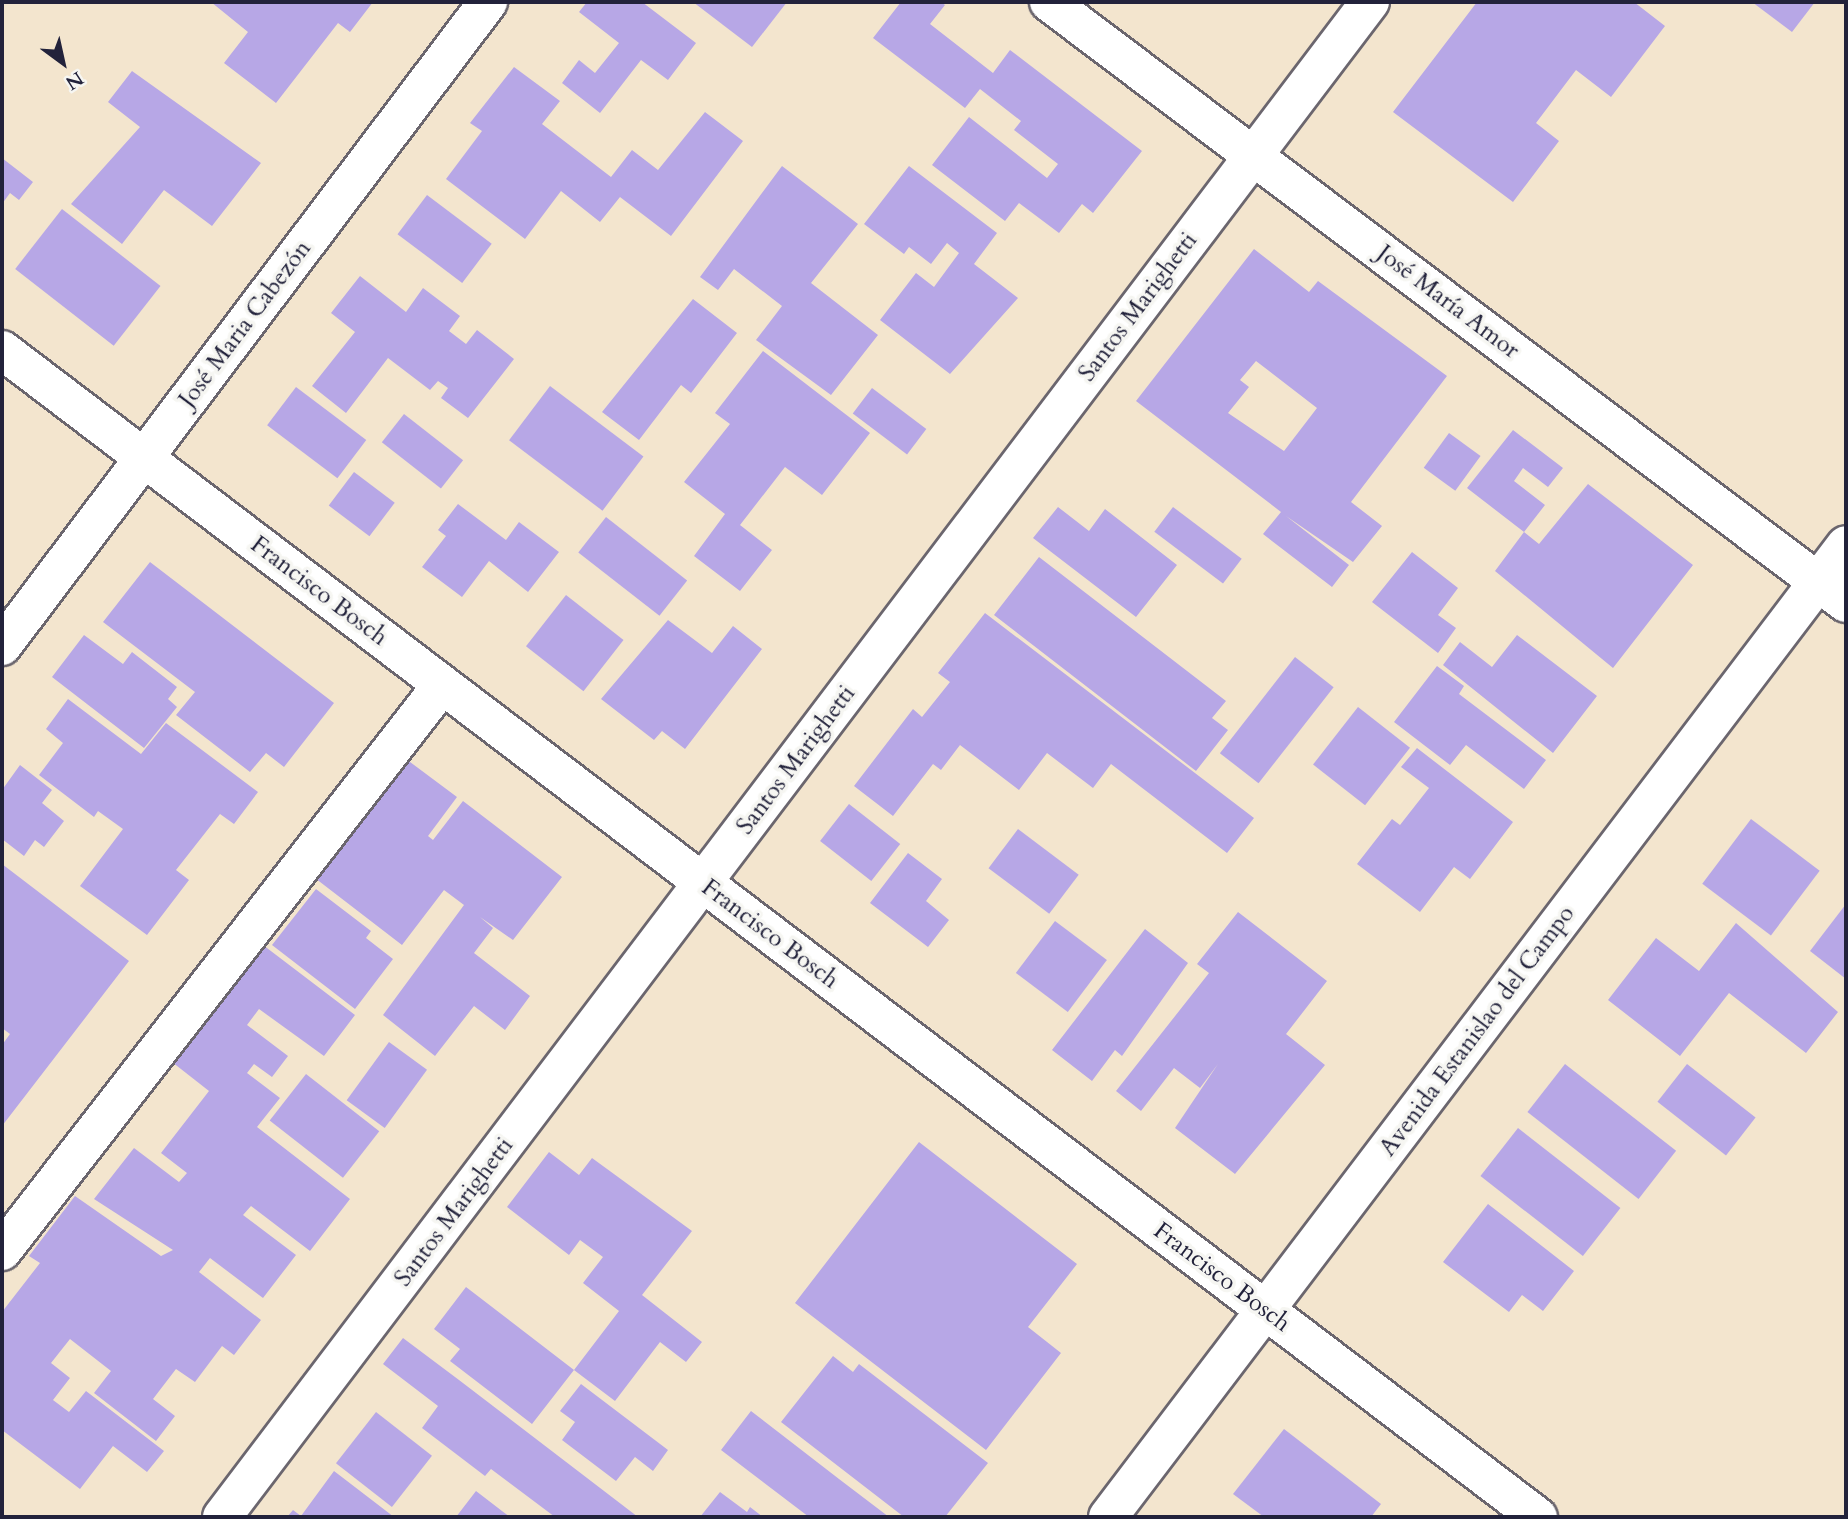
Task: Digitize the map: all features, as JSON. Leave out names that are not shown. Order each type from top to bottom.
[{"type":"street","name":"José Maria Cabezón","points":[[2,646],[488,2]]},
{"type":"street","name":"José María Amor","points":[[1049,2],[1832,593]]},
{"type":"street","name":"Santos Marighetti","points":[[222,1517],[1370,2]]},
{"type":"street","name":"Francisco Bosch","points":[[2,350],[1538,1517]]},
{"type":"street","name":"Avenida Estanislao del Campo","points":[[1108,1517],[1265,1310],[1832,593],[1846,545]]},
{"type":"street","points":[[2,1251],[442,685]]},
{"type":"building","points":[[211,2],[373,2],[350,32],[338,23],[276,103],[224,63],[248,32]]},
{"type":"building","points":[[587,2],[642,2],[696,43],[668,80],[641,60],[600,113],[562,83],[579,60],[595,73],[619,43],[579,12]]},
{"type":"building","points":[[693,2],[787,2],[752,47]]},
{"type":"building","points":[[901,2],[941,2],[945,5],[930,24],[993,73],[1010,50],[1142,151],[1093,213],[1082,204],[1059,233],[1019,203],[1005,221],[932,165],[969,117],[1047,178],[1058,164],[1014,130],[1021,121],[980,89],[965,108],[873,38]]},
{"type":"building","points":[[1477,2],[1634,2],[1665,26],[1611,97],[1576,70],[1536,123],[1559,141],[1513,202],[1393,112]]},
{"type":"building","points":[[1752,2],[1815,2],[1792,32]]},
{"type":"building","points":[[514,67],[560,101],[542,124],[611,177],[632,150],[658,170],[705,112],[743,141],[671,236],[620,197],[600,222],[561,191],[525,239],[446,179],[482,131],[470,123]]},
{"type":"building","points":[[132,71],[261,163],[212,226],[164,190],[122,244],[71,204],[140,127],[108,102]]},
{"type":"building","points":[[2,158],[33,182],[19,200],[10,193],[2,204]]},
{"type":"building","points":[[782,166],[858,224],[811,283],[878,335],[831,395],[756,340],[782,306],[734,269],[718,290],[700,277]]},
{"type":"building","points":[[909,166],[997,233],[974,264],[1018,298],[950,374],[880,320],[916,273],[934,287],[959,253],[947,243],[931,264],[909,247],[904,254],[864,224]]},
{"type":"building","points":[[427,195],[492,244],[462,283],[398,234]]},
{"type":"building","points":[[62,209],[161,286],[114,346],[15,269]]},
{"type":"building","points":[[1254,249],[1309,292],[1318,281],[1447,376],[1351,502],[1382,526],[1353,562],[1286,516],[1349,565],[1332,587],[1263,534],[1281,512],[1136,401]],"holes":[[[1256,361],[1317,408],[1284,451],[1228,413],[1249,387],[1240,380]]]},
{"type":"building","points":[[360,276],[406,312],[423,288],[460,316],[449,331],[466,344],[477,330],[514,359],[468,418],[441,398],[448,388],[438,381],[430,390],[388,358],[346,413],[312,386],[355,332],[331,313]]},
{"type":"building","points":[[693,299],[737,333],[691,393],[681,385],[639,440],[602,412]]},
{"type":"building","points":[[763,351],[870,433],[822,495],[785,467],[740,525],[772,550],[740,591],[694,556],[725,514],[684,482],[730,424],[715,413]]},
{"type":"building","points":[[550,386],[643,456],[603,511],[509,440]]},
{"type":"building","points":[[296,387],[366,440],[337,478],[267,425]]},
{"type":"building","points":[[872,388],[926,429],[907,454],[853,414]]},
{"type":"building","points":[[404,414],[463,460],[441,489],[382,442]]},
{"type":"building","points":[[1513,430],[1563,468],[1548,487],[1523,468],[1514,481],[1545,505],[1524,532],[1467,488]]},
{"type":"building","points":[[1449,433],[1481,456],[1455,491],[1424,468]]},
{"type":"building","points":[[354,472],[395,503],[369,536],[329,506]]},
{"type":"building","points":[[1588,484],[1693,565],[1613,668],[1495,571],[1524,532],[1539,544]]},
{"type":"building","points":[[458,504],[506,540],[519,522],[559,552],[528,592],[489,561],[462,597],[422,567],[446,536],[438,530]]},
{"type":"building","points":[[1058,507],[1089,531],[1105,509],[1177,565],[1136,617],[1033,538]]},
{"type":"building","points":[[1173,507],[1242,559],[1223,584],[1154,532]]},
{"type":"building","points":[[606,517],[687,580],[659,616],[578,552]]},
{"type":"building","points":[[1412,552],[1458,588],[1438,615],[1456,628],[1438,653],[1372,602]]},
{"type":"building","points":[[1039,557],[1226,701],[1212,718],[1228,730],[1196,771],[994,615]]},
{"type":"building","points":[[150,562],[334,703],[284,767],[266,753],[250,772],[176,715],[195,692],[103,622]]},
{"type":"building","points":[[566,595],[624,640],[584,691],[526,646]]},
{"type":"building","points":[[985,613],[1254,818],[1227,853],[1111,764],[1093,788],[1047,753],[1019,790],[960,745],[941,770],[933,764],[893,816],[854,786],[913,709],[922,717],[950,682],[938,673]]},
{"type":"building","points":[[668,620],[712,653],[733,626],[762,649],[685,749],[662,731],[654,740],[601,699]]},
{"type":"building","points":[[84,635],[123,664],[132,652],[177,687],[168,699],[177,707],[144,748],[52,677]]},
{"type":"building","points":[[1517,635],[1597,696],[1553,753],[1443,665],[1460,642],[1492,667]]},
{"type":"building","points":[[1295,657],[1334,687],[1259,783],[1220,753]]},
{"type":"building","points":[[1437,666],[1464,686],[1459,694],[1546,760],[1524,789],[1466,745],[1450,765],[1394,722]]},
{"type":"building","points":[[68,699],[141,754],[166,723],[258,792],[234,824],[220,814],[176,870],[189,880],[147,935],[80,886],[123,829],[98,811],[94,817],[39,775],[63,743],[46,729]]},
{"type":"building","points":[[1358,707],[1410,748],[1365,805],[1313,765]]},
{"type":"building","points":[[1417,748],[1513,822],[1470,879],[1454,867],[1420,912],[1357,864],[1392,819],[1400,825],[1429,788],[1401,767]]},
{"type":"building","points":[[406,759],[457,797],[428,836],[433,840],[463,801],[562,877],[513,940],[480,917],[493,928],[474,953],[530,996],[505,1030],[474,1006],[435,1056],[383,1015],[464,905],[444,890],[402,945],[311,875]]},
{"type":"building","points":[[20,765],[52,790],[42,803],[64,821],[44,847],[35,840],[24,856],[2,839],[2,790]]},
{"type":"building","points":[[849,804],[900,844],[871,881],[820,841]]},
{"type":"building","points":[[1751,819],[1820,871],[1771,935],[1702,884]]},
{"type":"building","points":[[1018,829],[1079,875],[1049,914],[989,868]]},
{"type":"building","points":[[908,853],[942,879],[926,901],[949,920],[928,947],[870,903]]},
{"type":"building","points":[[2,864],[129,961],[2,1126],[2,1045],[10,1034],[2,1028]]},
{"type":"building","points":[[316,889],[371,931],[366,938],[393,959],[355,1009],[272,945]]},
{"type":"building","points":[[1846,904],[1846,979],[1810,951]]},
{"type":"building","points":[[1238,912],[1327,981],[1286,1034],[1325,1065],[1235,1174],[1175,1128],[1218,1064],[1200,1088],[1174,1068],[1141,1111],[1116,1091],[1209,973],[1197,964]]},
{"type":"building","points":[[1055,921],[1107,960],[1068,1012],[1016,973]]},
{"type":"building","points":[[1736,923],[1838,1012],[1806,1053],[1729,993],[1680,1056],[1608,1000],[1656,938],[1699,971]]},
{"type":"building","points":[[1145,929],[1188,963],[1122,1056],[1115,1050],[1092,1081],[1052,1050]]},
{"type":"building","points":[[263,945],[355,1015],[324,1056],[259,1009],[247,1025],[288,1056],[272,1077],[254,1064],[247,1073],[280,1098],[257,1127],[350,1199],[310,1251],[251,1206],[243,1215],[296,1255],[263,1298],[210,1258],[199,1272],[261,1320],[234,1355],[222,1346],[195,1382],[176,1369],[153,1399],[175,1416],[156,1441],[94,1393],[111,1371],[70,1339],[51,1363],[70,1378],[53,1400],[69,1412],[86,1391],[164,1451],[147,1472],[113,1446],[80,1489],[2,1430],[2,1312],[40,1263],[29,1256],[75,1196],[161,1256],[173,1250],[94,1199],[134,1148],[179,1182],[187,1173],[161,1153],[209,1091],[172,1062]]},
{"type":"building","points":[[389,1042],[427,1070],[385,1128],[347,1100]]},
{"type":"building","points":[[1565,1064],[1676,1151],[1639,1199],[1527,1112]]},
{"type":"building","points":[[1687,1064],[1756,1118],[1726,1155],[1657,1102]]},
{"type":"building","points":[[306,1074],[379,1131],[343,1178],[270,1120]]},
{"type":"building","points":[[1518,1128],[1620,1208],[1583,1256],[1480,1176]]},
{"type":"building","points":[[919,1142],[1077,1264],[1028,1327],[1061,1353],[986,1450],[795,1303]]},
{"type":"building","points":[[549,1152],[579,1175],[592,1158],[692,1231],[642,1295],[702,1342],[686,1362],[660,1342],[615,1401],[574,1370],[619,1311],[583,1283],[603,1257],[580,1240],[569,1255],[507,1207]]},
{"type":"building","points":[[1488,1204],[1574,1271],[1543,1311],[1522,1295],[1509,1312],[1443,1262]]},
{"type":"building","points":[[466,1287],[574,1370],[532,1424],[450,1361],[460,1349],[434,1329]]},
{"type":"building","points":[[403,1338],[638,1517],[555,1517],[491,1469],[485,1476],[422,1428],[438,1406],[383,1364]]},
{"type":"building","points":[[833,1356],[853,1372],[859,1364],[988,1463],[945,1517],[904,1517],[781,1422]]},
{"type":"building","points":[[581,1384],[668,1450],[653,1471],[635,1457],[616,1481],[562,1440],[575,1422],[560,1411]]},
{"type":"building","points":[[751,1411],[889,1517],[809,1517],[721,1450]]},
{"type":"building","points":[[376,1412],[432,1456],[392,1507],[336,1463]]},
{"type":"building","points":[[1284,1429],[1381,1504],[1371,1517],[1264,1517],[1233,1494]]},
{"type":"building","points":[[334,1471],[394,1517],[287,1517],[293,1510],[301,1516]]},
{"type":"building","points":[[476,1491],[502,1511],[510,1517],[456,1517]]},
{"type":"building","points":[[720,1492],[747,1512],[750,1507],[763,1517],[700,1517]]}]
